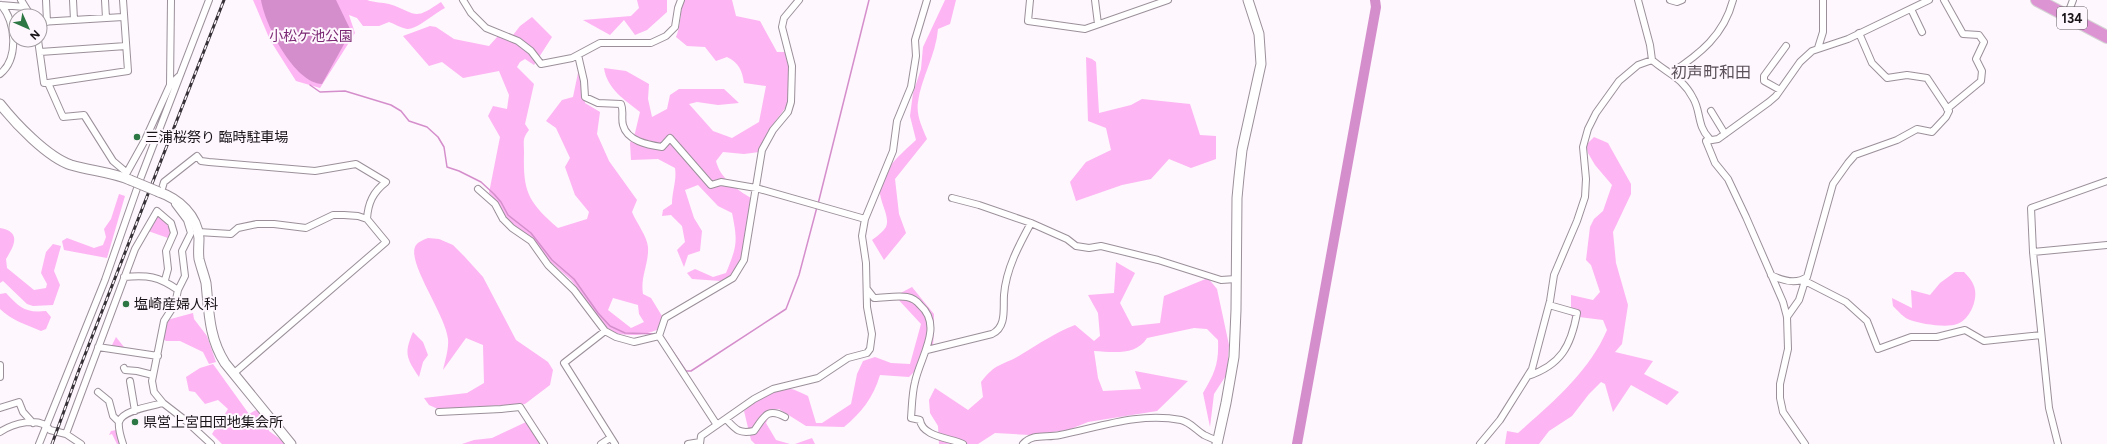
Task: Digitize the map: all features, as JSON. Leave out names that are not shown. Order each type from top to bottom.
[{"type":"highway","name":"134","points":[[2036,0],[2107,37]]},
{"type":"street","points":[[21,0],[25,7]]},
{"type":"street","points":[[73,0],[74,20]]},
{"type":"street","points":[[105,0],[106,18]]},
{"type":"street","points":[[39,48],[44,83],[128,71],[123,0]]},
{"type":"street","points":[[170,0],[170,85]]},
{"type":"street","points":[[39,444],[105,280],[141,178],[209,0]]},
{"type":"street","points":[[463,0],[471,13],[486,28],[518,41],[542,64],[578,55],[600,42],[651,43],[666,36],[675,27],[681,0]]},
{"type":"street","points":[[717,425],[660,335],[665,318],[733,278],[744,260],[762,150],[773,130],[788,112],[791,102],[792,66],[782,27],[784,18],[799,0]]},
{"type":"street","points":[[688,444],[700,443],[701,436],[773,389],[818,378],[848,358],[867,353],[870,349],[872,334],[867,307],[866,263],[862,236],[865,219],[893,152],[897,121],[911,87],[916,56],[915,40],[927,0]]},
{"type":"street","points":[[1030,0],[1028,21],[1085,29],[1168,0]]},
{"type":"street","points":[[1095,0],[1098,24]]},
{"type":"street","points":[[1023,444],[1035,436],[1056,436],[1114,421],[1145,418],[1183,420],[1217,443],[1234,357],[1238,177],[1261,64],[1260,38],[1248,0]]},
{"type":"street","points":[[1638,0],[1650,45],[1652,60],[1679,79],[1694,98],[1700,128],[1709,138],[1706,141],[1712,155],[1728,179],[1788,317],[1788,349],[1780,384],[1780,398],[1783,412],[1805,444]]},
{"type":"street","points":[[1670,0],[1677,2],[1682,0]]},
{"type":"street","points":[[1671,73],[1702,50],[1720,31],[1733,0]]},
{"type":"street","points":[[1818,48],[1823,32],[1823,0]]},
{"type":"street","points":[[1712,155],[1718,139],[1769,102],[1807,55],[1818,48],[1838,43],[1911,9],[1917,3],[1929,0]]},
{"type":"street","points":[[1944,0],[1963,34],[1979,35],[1984,42],[1976,59],[1982,71],[1981,81],[1947,109]]},
{"type":"street","points":[[2067,16],[2073,0]]},
{"type":"street","points":[[0,74],[4,70],[10,58],[13,30],[8,14],[1,5],[25,7]]},
{"type":"street","points":[[1911,9],[1922,32]]},
{"type":"street","points":[[48,22],[124,18]]},
{"type":"street","points":[[1788,317],[1799,300],[1833,184],[1848,163],[1855,155],[1897,140],[1917,129],[1932,132],[1946,117],[1949,111],[1927,78],[1907,75],[1887,78],[1872,63],[1859,33]]},
{"type":"street","points":[[40,52],[126,46]]},
{"type":"street","points":[[1780,90],[1766,84],[1764,81],[1764,76],[1786,46]]},
{"type":"street","points":[[578,55],[584,81],[585,97],[598,103],[621,104],[623,126],[629,135],[648,145],[662,147],[670,138],[705,180],[711,185],[721,182],[756,188],[865,219]]},
{"type":"street","points":[[1480,444],[1500,420],[1528,376],[1536,354],[1549,305],[1554,275],[1577,221],[1585,197],[1586,179],[1583,147],[1588,129],[1596,113],[1618,80],[1638,65],[1652,60]]},
{"type":"street","points":[[127,177],[170,85],[181,75]]},
{"type":"street","points":[[48,83],[63,116],[84,115],[113,161],[127,177]]},
{"type":"street","points":[[0,104],[23,131],[60,159],[72,165],[127,177],[170,196],[188,212],[198,232],[199,258],[205,279],[211,333],[219,354],[233,374],[291,444]]},
{"type":"street","points":[[1711,111],[1724,134]]},
{"type":"street","points":[[1706,141],[1718,139]]},
{"type":"street","points":[[160,192],[164,182],[197,156],[201,161],[209,162],[315,170],[356,164],[386,182],[372,198],[368,206],[367,219]]},
{"type":"street","points":[[2058,444],[2049,408],[2033,252],[2031,208],[2107,181]]},
{"type":"street","points":[[478,190],[495,204],[503,219],[512,228],[531,241],[548,265],[574,290],[605,331],[616,337],[634,342],[660,335]]},
{"type":"street","points":[[170,196],[187,220],[191,233],[182,251],[185,276],[178,290],[175,304],[164,321],[152,381],[154,392],[163,403],[185,420],[211,444]]},
{"type":"street","points":[[952,198],[979,205],[1031,223],[1067,239],[1076,246],[1089,248],[1101,246],[1158,260],[1221,280],[1236,279]]},
{"type":"street","points":[[66,434],[135,249],[150,226],[155,212],[159,211],[171,223],[174,233],[166,251],[168,269],[165,280]]},
{"type":"street","points":[[198,232],[231,234],[238,228],[268,224],[306,228],[334,216],[358,216],[367,219],[386,242],[233,374]]},
{"type":"street","points":[[926,350],[992,334],[998,330],[1002,322],[1004,294],[1009,270],[1018,246],[1031,223]]},
{"type":"street","points":[[2033,252],[2107,245]]},
{"type":"street","points":[[1771,275],[1785,281],[1805,280],[1846,302],[1867,321],[1878,349],[1911,337],[1937,337],[1964,330],[1984,342],[2041,335]]},
{"type":"street","points":[[124,277],[154,276],[165,280],[178,290]]},
{"type":"street","points":[[866,287],[872,298],[909,297],[924,308],[931,324],[926,350],[915,382],[911,418],[920,420],[921,426],[926,431],[963,444]]},
{"type":"street","points":[[1528,376],[1538,373],[1559,359],[1568,347],[1572,337],[1577,313],[1549,305]]},
{"type":"street","points":[[605,331],[564,362],[615,444]]},
{"type":"street","points":[[98,347],[158,356]]},
{"type":"street","points":[[0,365],[0,377]]},
{"type":"street","points":[[124,368],[125,370],[153,375]]},
{"type":"street","points":[[130,381],[136,410]]},
{"type":"street","points":[[98,392],[109,401],[113,416],[119,422],[123,444]]},
{"type":"street","points":[[0,408],[19,402],[23,412],[33,423]]},
{"type":"street","points":[[119,422],[122,416],[136,410],[163,403]]},
{"type":"street","points":[[439,412],[501,409],[520,406],[544,444]]},
{"type":"street","points":[[726,419],[737,431],[743,434],[754,431],[771,412],[776,412],[785,417]]},
{"type":"street","points":[[0,432],[12,426],[33,423],[46,426],[50,430],[66,434],[81,444]]},
{"type":"street","points":[[601,444],[610,438]]},
{"type":"green space","name":"小松ケ池公園","points":[[253,0],[367,0],[389,4],[415,14],[425,12],[441,2],[445,8],[411,29],[402,28],[389,22],[379,26],[363,26],[357,18],[349,15],[355,33],[320,88],[296,81],[270,40]]},
{"type":"green space","points":[[637,0],[667,0],[667,12],[647,30],[635,35],[624,20],[610,35],[583,20],[631,16],[639,8]]},
{"type":"green space","points":[[683,0],[732,0],[736,16],[760,21],[777,52],[786,52],[790,78],[789,103],[768,131],[759,152],[744,154],[723,152],[716,161],[725,178],[734,187],[751,198],[742,259],[731,277],[721,281],[692,279],[687,273],[695,269],[713,277],[726,273],[734,250],[736,238],[732,213],[718,206],[698,185],[685,190],[694,218],[702,231],[700,251],[688,255],[684,267],[677,250],[685,242],[682,226],[671,215],[662,216],[663,210],[672,204],[675,168],[658,159],[631,160],[630,143],[635,133],[640,112],[613,88],[604,68],[626,71],[649,84],[648,99],[652,117],[667,109],[670,95],[679,89],[724,89],[739,103],[718,105],[697,102],[689,104],[713,131],[732,138],[759,122],[766,86],[744,83],[739,67],[731,59],[727,57],[716,61],[705,47],[687,46],[676,37],[679,28]]},
{"type":"green space","points":[[945,0],[956,0],[950,24],[938,29],[937,39],[922,84],[918,102],[921,125],[927,139],[895,179],[899,214],[906,233],[884,260],[872,240],[883,231],[887,223],[886,213],[880,196],[880,185],[890,166],[916,140],[910,116],[913,93],[921,69],[923,47]]},
{"type":"green space","points":[[532,17],[552,37],[534,65],[525,59],[520,62],[517,67],[534,84],[525,124],[529,130],[524,138],[525,178],[529,195],[540,211],[558,228],[587,219],[589,212],[575,195],[565,167],[570,158],[556,128],[546,121],[562,100],[573,97],[579,68],[583,68],[585,103],[600,112],[597,134],[609,161],[637,200],[632,212],[644,234],[648,247],[642,288],[643,294],[651,298],[662,316],[659,329],[640,335],[609,332],[571,280],[547,259],[533,240],[505,218],[496,201],[489,193],[500,137],[488,116],[493,106],[507,109],[509,95],[499,71],[463,78],[442,62],[429,66],[403,36],[430,26],[436,27],[454,39],[489,46],[498,36],[510,39],[520,26]],"holes":[[[613,298],[638,305],[639,314],[644,322],[631,328],[608,310]]]},
{"type":"green space","points":[[1086,57],[1096,62],[1099,113],[1131,105],[1142,99],[1190,104],[1200,135],[1216,136],[1216,159],[1191,168],[1169,159],[1151,179],[1122,185],[1076,201],[1070,182],[1086,162],[1111,150],[1106,128],[1088,121]]},
{"type":"green space","points":[[1594,137],[1608,143],[1631,184],[1631,194],[1613,232],[1616,263],[1628,305],[1622,344],[1615,352],[1653,361],[1644,374],[1679,392],[1667,405],[1631,385],[1613,412],[1605,384],[1601,382],[1589,394],[1572,416],[1549,431],[1539,444],[1505,444],[1507,431],[1518,433],[1544,410],[1580,373],[1590,360],[1607,330],[1603,320],[1571,316],[1571,295],[1593,300],[1600,292],[1591,265],[1586,260],[1590,227],[1594,219],[1603,211],[1612,185],[1595,165],[1588,153],[1586,145]]},
{"type":"green space","points":[[119,194],[125,196],[107,258],[64,250],[62,241],[67,238],[94,248],[103,245],[106,237],[104,229],[111,219]]},
{"type":"green space","points":[[160,215],[169,226],[171,234],[168,238],[148,231],[156,216]]},
{"type":"green space","points":[[0,228],[7,230],[14,236],[12,249],[6,259],[7,268],[34,290],[46,288],[47,284],[41,273],[46,252],[53,244],[61,246],[54,271],[60,285],[53,305],[33,306],[27,304],[3,281],[0,283]]},
{"type":"green space","points":[[428,238],[439,239],[453,245],[464,256],[483,277],[516,340],[548,362],[553,370],[550,385],[525,404],[438,409],[429,405],[424,398],[467,393],[484,383],[483,345],[466,338],[443,370],[448,347],[446,329],[422,278],[414,255],[416,245],[420,241]]},
{"type":"green space","points":[[1116,262],[1135,273],[1120,303],[1132,326],[1160,323],[1164,296],[1208,278],[1217,289],[1229,345],[1227,374],[1214,394],[1210,427],[1203,393],[1211,380],[1217,362],[1218,340],[1207,329],[1194,328],[1147,338],[1137,348],[1124,352],[1094,351],[1098,378],[1103,391],[1141,389],[1135,371],[1188,381],[1157,411],[1088,422],[1068,430],[1030,435],[995,433],[978,444],[939,444],[938,426],[930,413],[929,400],[935,388],[968,410],[983,397],[981,382],[991,370],[1054,335],[1075,325],[1094,341],[1100,336],[1098,313],[1088,295],[1114,293]]},
{"type":"green space","points":[[1955,272],[1964,272],[1971,280],[1975,290],[1975,300],[1971,310],[1961,322],[1947,326],[1921,323],[1906,318],[1893,306],[1892,298],[1912,308],[1911,290],[1930,295],[1940,283]]},
{"type":"green space","points":[[912,287],[934,314],[934,329],[933,347],[917,369],[909,377],[880,375],[874,391],[866,404],[844,427],[806,426],[779,409],[772,410],[766,423],[776,440],[790,444],[755,444],[751,440],[744,411],[756,401],[771,393],[787,388],[808,396],[816,423],[822,423],[851,404],[857,374],[863,361],[875,357],[891,363],[910,364],[921,324],[895,296]]},
{"type":"green space","points":[[6,293],[23,308],[33,311],[46,311],[51,317],[46,329],[41,331],[4,313],[0,309],[0,294]]},
{"type":"green space","points":[[193,313],[194,319],[207,336],[216,362],[209,364],[203,352],[180,341],[166,341],[163,339],[167,320]]},
{"type":"green space","points":[[413,332],[423,342],[428,355],[423,362],[419,377],[411,365],[408,355],[408,345]]},
{"type":"green space","points":[[116,337],[124,347],[124,349],[111,347]]},
{"type":"green space","points":[[213,364],[249,414],[258,409],[266,418],[269,431],[287,444],[222,444],[212,434],[228,409],[218,400],[205,404],[195,392],[189,391],[186,377],[200,368]]},
{"type":"green space","points":[[526,422],[535,433],[545,438],[548,444],[462,444],[474,440],[492,438]]},
{"type":"green space","points":[[116,430],[121,444],[117,444],[112,434],[109,435],[111,431]]},
{"type":"green space","points":[[812,438],[815,444],[795,444]]},
{"type":"shaded area","name":"小松ケ池公園","points":[[261,0],[336,0],[350,29],[348,37],[322,84],[312,81],[301,74],[291,64],[282,51],[268,24]]},
{"type":"waterway","points":[[818,204],[869,0]]},
{"type":"waterway","points":[[1297,444],[1376,7],[1375,0]]},
{"type":"waterway","points":[[310,85],[320,92],[345,91],[391,105],[401,111],[409,121],[427,127],[438,137],[444,147],[447,167],[481,182],[494,194],[501,202],[508,215],[531,233],[552,260],[574,279],[598,313],[610,326],[625,333],[658,334]]},
{"type":"waterway","points":[[663,337],[686,371],[691,371],[786,309],[799,275],[817,207]]},
{"type":"railway","points":[[52,444],[79,370],[224,0]]},
{"type":"place","name":"三浦桜祭り 臨時駐車場","points":[[137,137]]},
{"type":"place","name":"塩崎産婦人科","points":[[126,304]]},
{"type":"place","name":"県営上宮田団地集会所","points":[[135,422]]},
{"type":"district","name":"初声町和田","points":[[1711,72]]}]
